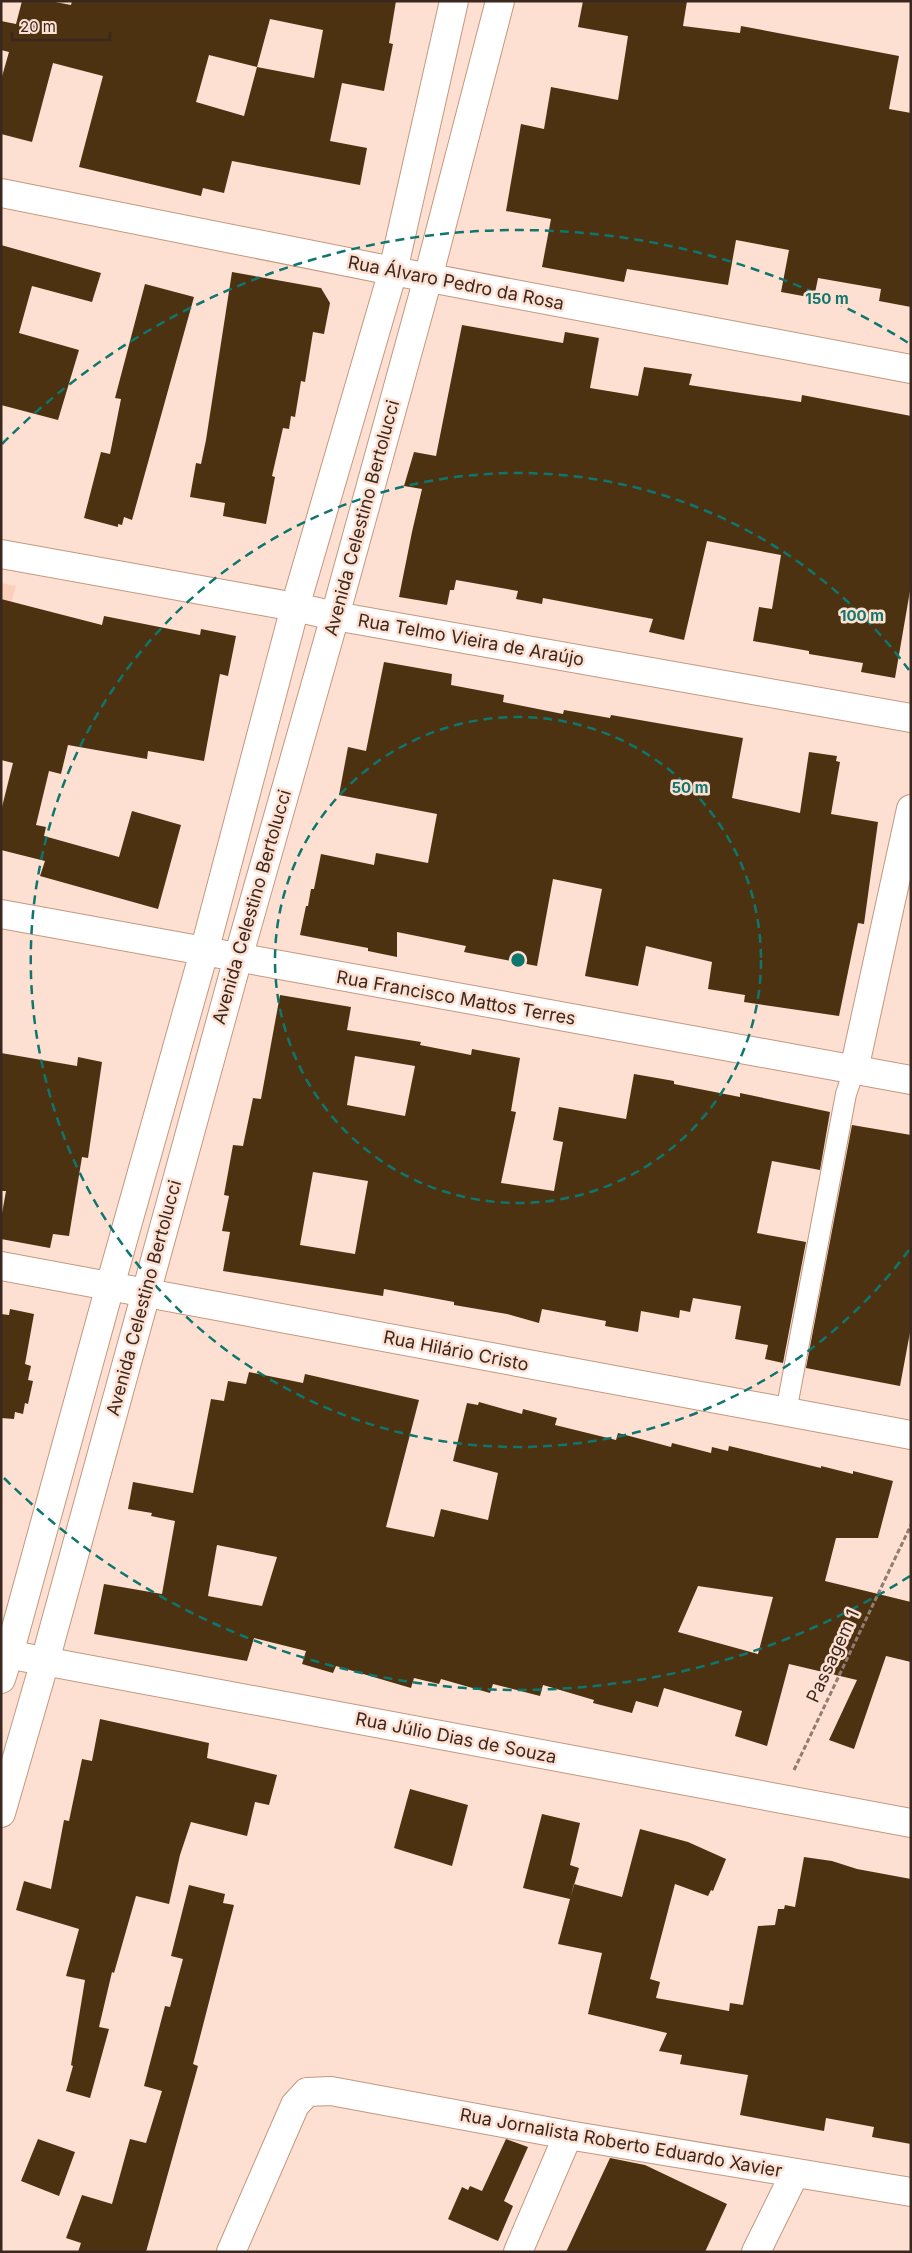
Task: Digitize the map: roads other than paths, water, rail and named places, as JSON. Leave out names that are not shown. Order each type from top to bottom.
[{"type":"street","name":"Avenida Celestino Bertolucci","points":[[4,1662],[204,952],[295,606],[393,271],[454,1]]},
{"type":"street","name":"Avenida Celestino Bertolucci","points":[[1,1813],[45,1661],[145,1293],[335,616],[428,278],[500,1]]},
{"type":"street","name":"Rua Álvaro Pedro da Rosa","points":[[1,193],[428,278],[911,369]]},
{"type":"street","name":"Rua Telmo Vieira de Araújo","points":[[1,554],[295,606],[335,616],[911,718]]},
{"type":"street","points":[[854,1070],[911,809]]},
{"type":"street","name":"Rua Francisco Mattos Terres","points":[[1,914],[911,1080]]},
{"type":"street","name":"Rua Hilário Cristo","points":[[1,1266],[911,1435]]},
{"type":"street","name":"Rua Júlio Dias de Souza","points":[[4,1662],[45,1661],[911,1823]]},
{"type":"street","name":"Rua Jornalista Roberto Eduardo Xavier","points":[[231,2252],[295,2105],[308,2092],[331,2091],[568,2135],[911,2192]]},
{"type":"street","points":[[518,2252],[568,2135]]},
{"type":"street","points":[[756,2252],[795,2173]]},
{"type":"lane","points":[[786,1412],[846,1094],[854,1070]]}]
